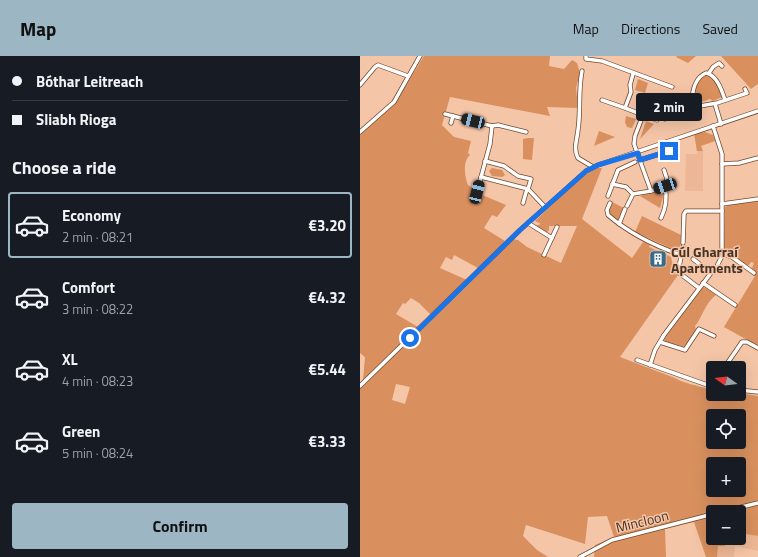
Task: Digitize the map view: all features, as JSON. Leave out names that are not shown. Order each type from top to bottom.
[{"type":"street","points":[[360,132],[394,102],[420,56]]},
{"type":"street","points":[[586,56],[586,59],[602,61],[672,87]]},
{"type":"street","points":[[692,104],[692,95],[699,78],[706,73],[709,73],[716,64],[719,63],[722,66]]},
{"type":"street","points":[[360,85],[378,65],[408,76]]},
{"type":"street","points":[[582,71],[579,87],[580,108],[575,151],[578,158],[594,167]]},
{"type":"street","points":[[709,73],[719,84],[725,100]]},
{"type":"street","points":[[625,108],[631,92],[630,85],[634,74]]},
{"type":"street","points":[[658,82],[660,78]]},
{"type":"street","points":[[665,119],[700,106],[715,104],[747,93],[746,89]]},
{"type":"street","points":[[692,95],[698,96]]},
{"type":"street","points":[[602,100],[657,120]]},
{"type":"street","points":[[715,104],[721,124]]},
{"type":"street","points":[[360,386],[528,222],[581,175],[594,167],[758,111]]},
{"type":"street","points":[[445,114],[492,126],[498,125],[526,132]]},
{"type":"street","points":[[643,115],[634,140],[650,191]]},
{"type":"street","points":[[451,123],[453,116]]},
{"type":"street","points":[[477,192],[492,126]]},
{"type":"street","points":[[713,126],[722,150],[723,254],[717,266]]},
{"type":"street","points":[[640,160],[669,151]]},
{"type":"street","points":[[722,164],[739,163],[758,158]]},
{"type":"street","points":[[485,161],[504,166],[518,176],[530,180],[523,203]]},
{"type":"street","points":[[608,196],[618,168],[635,162]]},
{"type":"street","points":[[661,218],[665,208],[664,200],[667,193],[665,186],[667,179],[664,170]]},
{"type":"street","points":[[481,177],[527,189],[545,207]]},
{"type":"street","points":[[612,184],[626,186],[633,194]]},
{"type":"street","points":[[633,194],[650,191],[665,186]]},
{"type":"street","points":[[619,224],[633,194]]},
{"type":"street","points":[[722,204],[758,199]]},
{"type":"street","points":[[610,203],[607,214],[619,224],[636,235],[681,255]]},
{"type":"street","points":[[699,288],[679,273],[683,245],[684,214],[686,211],[722,211]]},
{"type":"street","points":[[528,222],[552,238]]},
{"type":"street","points":[[544,255],[557,227]]},
{"type":"street","points":[[723,254],[732,257],[754,273]]},
{"type":"street","points":[[650,365],[660,342],[710,275],[710,271],[693,258]]},
{"type":"street","points":[[703,283],[735,305]]},
{"type":"street","points":[[660,342],[684,350],[687,348],[699,329],[714,336]]},
{"type":"street","points":[[729,361],[742,342],[747,342],[758,348]]},
{"type":"street","points":[[637,360],[706,385]]},
{"type":"street","points":[[746,391],[758,392]]},
{"type":"street","points":[[746,506],[758,503]]},
{"type":"street","name":"Mincloon","points":[[580,557],[612,540],[706,516]]},
{"type":"shaded area","points":[[424,56],[550,56],[549,66],[564,69],[572,60],[577,63],[580,73],[576,88],[578,108],[547,107],[550,116],[450,97],[442,125],[454,137],[471,141],[468,153],[470,155],[467,158],[465,165],[465,174],[468,185],[480,194],[506,205],[497,217],[492,215],[484,228],[505,241],[492,256],[478,268],[454,255],[452,260],[446,257],[440,268],[467,280],[431,315],[419,303],[411,298],[405,304],[403,303],[396,314],[418,327],[363,380],[365,357],[360,353],[360,134],[395,103]]},
{"type":"shaded area","points":[[696,56],[688,63],[676,57]]},
{"type":"shaded area","points":[[721,56],[758,56],[758,84],[751,89]]},
{"type":"shaded area","points":[[706,74],[714,80],[722,97],[713,101],[710,99],[699,103],[696,101],[694,104],[694,98],[698,99],[699,94],[696,93],[697,85],[700,79]]},
{"type":"shaded area","points":[[638,79],[648,83],[645,93],[635,90]]},
{"type":"shaded area","points":[[669,108],[688,109],[671,114],[667,112]]},
{"type":"shaded area","points":[[626,116],[636,119],[632,128],[627,127],[625,122]]},
{"type":"shaded area","points":[[646,121],[654,124],[640,139]]},
{"type":"shaded area","points":[[599,131],[615,137],[594,146]]},
{"type":"shaded area","points":[[705,132],[713,135],[715,141],[701,146],[703,151],[697,151],[694,134]]},
{"type":"shaded area","points":[[534,138],[532,160],[523,159],[523,139]]},
{"type":"shaded area","points":[[697,151],[703,151],[703,191],[685,191],[686,154],[697,154]]},
{"type":"shaded area","points":[[492,168],[502,170],[505,175],[502,177],[492,176],[489,171]]},
{"type":"shaded area","points":[[597,168],[602,168],[582,219],[632,258],[643,242],[650,245],[649,247],[671,257],[672,262],[677,267],[675,274],[678,275],[620,357],[693,385],[706,388],[706,401],[746,401],[746,394],[758,396],[758,536],[746,534],[746,505],[706,505],[706,545],[725,545],[718,546],[717,557],[706,557],[694,522],[665,529],[666,557],[594,557],[595,545],[614,537],[607,516],[588,517],[585,544],[526,525],[523,536],[537,550],[548,557],[360,557],[360,388],[512,239],[518,240],[527,247],[561,263],[577,226],[549,226],[549,230],[546,233],[535,226],[541,224],[535,221],[581,177]],"holes":[[[396,384],[410,387],[405,404],[392,400]]]},
{"type":"shaded area","points":[[661,189],[664,193],[660,208],[640,196]]},
{"type":"shaded area","points":[[758,201],[758,346],[724,327],[756,273],[752,268],[754,263],[751,262],[749,265],[746,265],[724,250],[725,207],[738,202]]},
{"type":"shaded area","points":[[612,202],[624,208],[618,220],[609,214],[608,209]]},
{"type":"shaded area","points":[[642,216],[681,235],[680,250],[677,251],[635,232]]},
{"type":"shaded area","points":[[702,287],[716,295],[706,306],[695,326],[696,330],[686,347],[665,342],[664,339]]},
{"type":"shaded area","points":[[746,534],[758,536],[758,551],[735,546],[734,557],[717,557],[718,545],[746,545]]},
{"type":"place","name":"Cúl Gharraí Apartments","points":[[658,259]]},
{"type":"route","points":[[410,338],[520,230],[586,171],[598,165],[638,153],[640,160],[669,151]]}]
